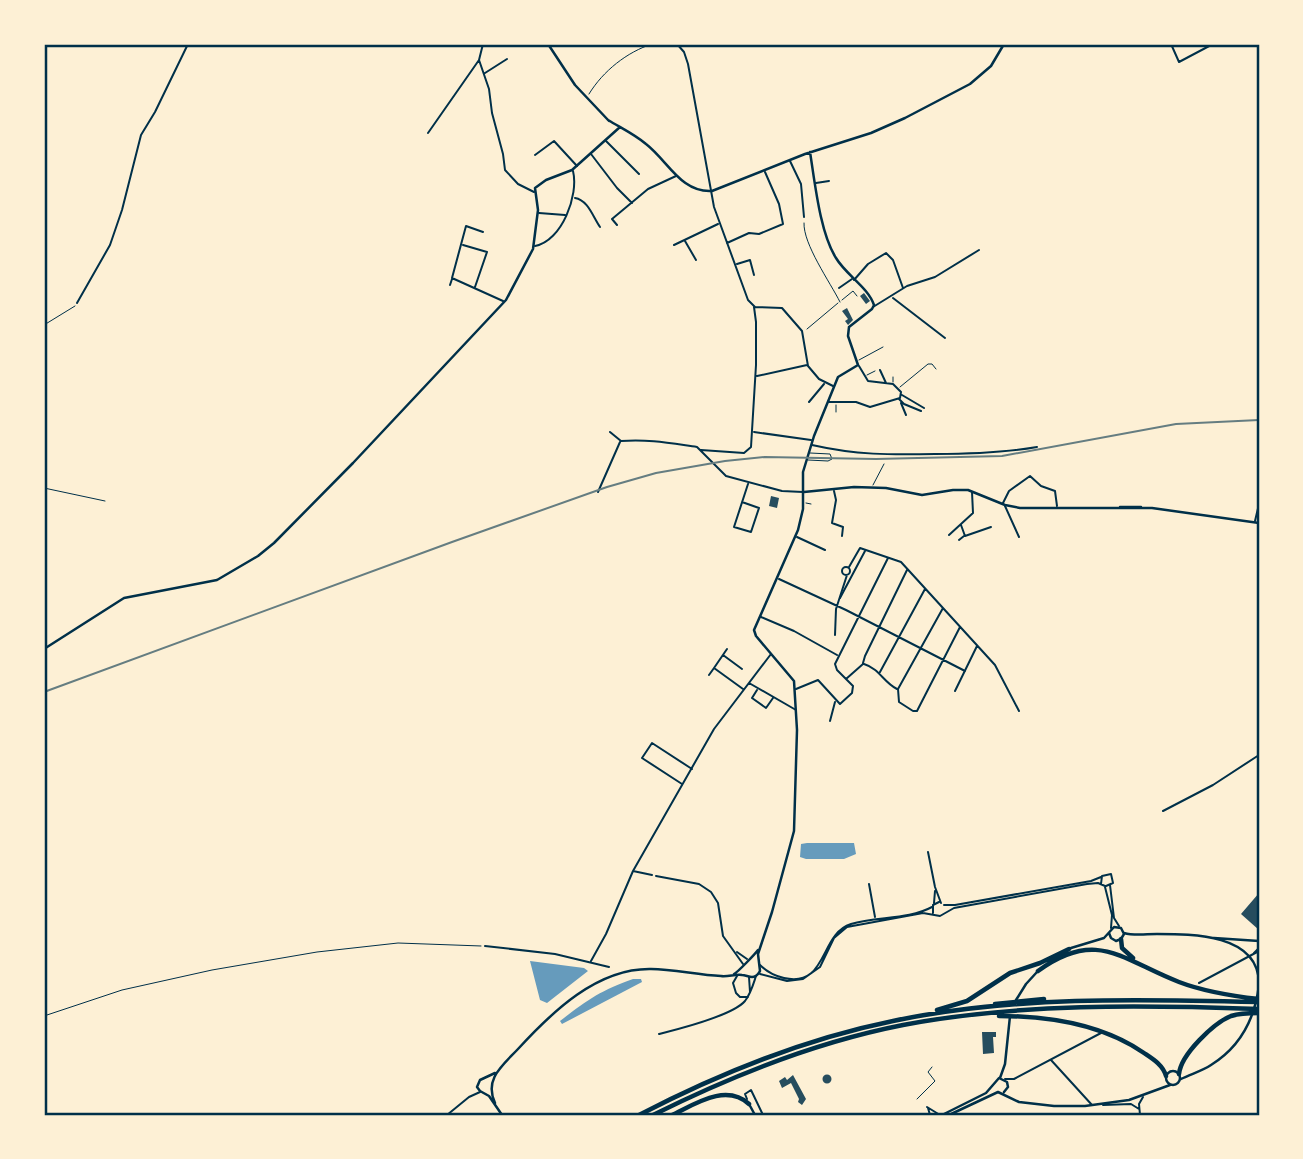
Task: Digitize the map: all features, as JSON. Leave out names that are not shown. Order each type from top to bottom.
[{"type":"highway","points":[[1121,939],[1125,951],[1148,968]]},
{"type":"highway","points":[[639,1115],[711,1080],[769,1057],[830,1037],[967,1001],[1010,973],[1069,949]]},
{"type":"highway","points":[[1038,971],[1061,956],[1090,949],[1114,952],[1198,988],[1259,1001]]},
{"type":"highway","points":[[904,1018],[1044,999]]},
{"type":"highway","points":[[971,1009],[1121,1002],[1259,1001]]},
{"type":"highway","points":[[653,1115],[746,1073],[812,1049],[902,1026],[975,1015],[1109,1008],[1259,1011]]},
{"type":"highway","points":[[1180,1076],[1181,1064],[1192,1049],[1219,1023],[1237,1014],[1259,1011]]},
{"type":"highway","points":[[975,1015],[1039,1018],[1096,1029],[1140,1050],[1159,1064],[1166,1076]]},
{"type":"highway","points":[[672,1115],[723,1094],[738,1095],[749,1104]]},
{"type":"street","points":[[77,303],[110,247],[141,135],[188,44]]},
{"type":"street","points":[[428,133],[479,60],[483,44]]},
{"type":"street","points":[[548,44],[572,81],[608,120],[651,147],[694,189],[711,191],[810,152],[872,133],[966,87],[988,70],[1004,44]]},
{"type":"street","points":[[610,432],[621,441],[649,439],[701,450],[747,453],[752,445],[756,322],[753,306],[748,300],[719,224],[688,64],[684,52],[677,44]]},
{"type":"street","points":[[1171,44],[1179,62],[1213,44]]},
{"type":"street","points":[[1245,44],[1259,46]]},
{"type":"street","points":[[484,74],[507,59]]},
{"type":"street","points":[[479,60],[489,89],[505,171],[521,187],[534,192]]},
{"type":"street","points":[[44,649],[125,598],[217,580],[263,553],[351,466],[504,302],[534,246],[538,213],[534,192],[536,187],[572,170],[619,128]]},
{"type":"street","points":[[535,156],[554,141],[577,166]]},
{"type":"street","points":[[605,141],[639,174]]},
{"type":"street","points":[[810,152],[824,223],[834,255],[871,298],[873,307]]},
{"type":"street","points":[[591,153],[632,203]]},
{"type":"street","points":[[790,160],[801,184],[804,217]]},
{"type":"street","points":[[534,246],[541,245],[554,235],[574,198],[572,170]]},
{"type":"street","points":[[726,243],[749,233],[759,234],[783,224],[780,206],[765,171]]},
{"type":"street","points":[[617,225],[612,219],[645,193],[677,175]]},
{"type":"street","points":[[815,183],[828,181]]},
{"type":"street","points":[[574,198],[583,200],[600,227]]},
{"type":"street","points":[[538,213],[565,215]]},
{"type":"street","points":[[674,245],[719,224]]},
{"type":"street","points":[[450,285],[466,226],[484,232]]},
{"type":"street","points":[[684,240],[696,260]]},
{"type":"street","points":[[462,244],[487,253]]},
{"type":"street","points":[[474,288],[488,247]]},
{"type":"street","points":[[828,402],[855,402],[870,407],[900,400],[922,410],[901,395],[893,384],[869,382],[858,363],[848,337],[848,328],[873,307],[903,289],[935,277],[979,250]]},
{"type":"street","points":[[839,288],[882,254],[887,253],[903,289]]},
{"type":"street","points":[[734,265],[751,260],[754,275]]},
{"type":"street","points":[[452,278],[504,302]]},
{"type":"street","points":[[892,296],[945,338]]},
{"type":"street","points":[[753,306],[781,307],[802,333],[808,365],[820,380],[834,386]]},
{"type":"street","points":[[728,976],[743,966],[760,946],[793,836],[796,689],[792,677],[754,633],[796,537],[803,503],[803,474],[812,440],[840,374],[857,368],[858,363]]},
{"type":"street","points":[[755,376],[808,365]]},
{"type":"street","points":[[880,370],[886,384]]},
{"type":"street","points":[[809,402],[825,383]]},
{"type":"street","points":[[901,395],[900,400],[906,415]]},
{"type":"street","points":[[753,432],[812,440]]},
{"type":"street","points":[[598,492],[621,441]]},
{"type":"street","points":[[811,445],[850,453],[873,454],[988,453],[1037,447]]},
{"type":"street","points":[[701,450],[721,473],[748,483],[785,491],[873,487],[922,495],[953,489],[973,491],[1004,504],[1022,508],[1135,506],[1257,522],[1259,504]]},
{"type":"street","points":[[1019,537],[1004,504],[1010,491],[1030,476],[1041,486],[1055,491],[1057,508]]},
{"type":"street","points":[[734,527],[748,483]]},
{"type":"street","points":[[834,490],[836,500],[832,522],[843,527],[842,536]]},
{"type":"street","points":[[949,535],[974,512],[973,491]]},
{"type":"street","points":[[728,526],[751,532],[759,508],[742,502]]},
{"type":"street","points":[[961,524],[965,536]]},
{"type":"street","points":[[959,540],[991,527]]},
{"type":"street","points":[[796,537],[825,550]]},
{"type":"street","points":[[835,635],[837,606],[850,571],[849,567],[860,548],[899,561],[978,645],[1019,711]]},
{"type":"street","points":[[839,601],[866,550]]},
{"type":"street","points":[[796,689],[818,680],[842,704],[853,692],[853,687],[835,667],[888,557]]},
{"type":"street","points":[[847,575],[842,570],[849,567]]},
{"type":"street","points":[[846,679],[863,663],[908,569]]},
{"type":"street","points":[[778,579],[965,671]]},
{"type":"street","points":[[880,672],[926,588]]},
{"type":"street","points":[[943,607],[898,689],[899,702],[913,712],[916,711],[961,626]]},
{"type":"street","points":[[760,617],[792,630],[838,656]]},
{"type":"street","points":[[955,691],[978,645]]},
{"type":"street","points":[[709,674],[727,649]]},
{"type":"street","points":[[591,961],[599,949],[633,872],[713,730],[772,654]]},
{"type":"street","points":[[723,655],[742,669]]},
{"type":"street","points":[[863,663],[880,672],[887,683],[898,689]]},
{"type":"street","points":[[714,668],[743,690]]},
{"type":"street","points":[[748,683],[797,710]]},
{"type":"street","points":[[758,689],[752,698],[766,708],[773,698]]},
{"type":"street","points":[[830,721],[836,700]]},
{"type":"street","points":[[683,785],[642,758],[652,743],[693,769]]},
{"type":"street","points":[[1163,811],[1213,785],[1259,755]]},
{"type":"street","points":[[928,852],[934,887],[933,914]]},
{"type":"street","points":[[633,872],[697,883],[711,892],[718,905],[723,936],[734,950],[747,976],[749,995]]},
{"type":"street","points":[[734,950],[760,964],[768,972],[785,978],[805,977],[820,965],[831,940],[840,929],[852,923],[920,913],[939,916],[954,908],[1094,881],[1105,874],[1111,874],[1114,918],[1124,933],[1259,941]]},
{"type":"street","points":[[930,1115],[927,1107],[941,1115],[984,1094],[993,1086],[1000,1078],[1006,1062],[1008,1027],[1019,995],[1050,960],[1069,949],[1103,939],[1109,933],[1112,915],[1101,877]]},
{"type":"street","points":[[869,884],[876,920]]},
{"type":"street","points":[[447,1115],[469,1097],[479,1081],[498,1070],[544,1021],[587,989],[609,977],[648,969],[728,976],[757,975],[790,981],[807,978],[821,966],[832,941],[841,931],[853,925],[933,905],[955,905],[1087,884],[1110,885]]},
{"type":"street","points":[[934,887],[945,912]]},
{"type":"street","points":[[1006,892],[1007,897]]},
{"type":"street","points":[[1111,928],[1119,927]]},
{"type":"street","points":[[1109,933],[1113,940],[1121,939],[1124,933]]},
{"type":"street","points":[[1180,1076],[1207,1068],[1240,1039],[1251,1019],[1259,984],[1257,967],[1251,956],[1234,945],[1194,936]]},
{"type":"street","points":[[485,946],[555,954],[609,967]]},
{"type":"street","points":[[659,1034],[676,1031],[734,1010],[749,995],[760,964],[760,946]]},
{"type":"street","points":[[1199,983],[1259,950]]},
{"type":"street","points":[[738,975],[733,984],[736,993],[740,997],[749,995]]},
{"type":"street","points":[[952,1115],[1000,1093],[1014,1079],[1101,1034]]},
{"type":"street","points":[[1051,1060],[1093,1106]]},
{"type":"street","points":[[498,1070],[491,1089],[502,1115]]},
{"type":"street","points":[[1170,1085],[1166,1076],[1173,1070],[1180,1076]]},
{"type":"street","points":[[1102,1105],[1144,1096],[1177,1084],[1180,1076]]},
{"type":"street","points":[[1000,1078],[1014,1079]]},
{"type":"street","points":[[485,1079],[491,1083]]},
{"type":"street","points":[[1005,1079],[1008,1087]]},
{"type":"street","points":[[993,1086],[1000,1093],[1019,1102],[1054,1106],[1131,1104],[1139,1109]]},
{"type":"street","points":[[477,1087],[495,1103]]},
{"type":"street","points":[[469,1097],[491,1089]]},
{"type":"street","points":[[755,1115],[745,1095],[751,1090],[763,1115]]},
{"type":"street","points":[[1140,1115],[1140,1101],[1144,1096]]},
{"type":"lane","points":[[858,363],[883,346]]},
{"type":"lane","points":[[898,389],[928,364],[932,364],[936,369]]},
{"type":"lane","points":[[865,376],[875,372]]},
{"type":"lane","points":[[893,377],[893,384]]},
{"type":"lane","points":[[893,384],[897,380]]},
{"type":"lane","points":[[836,402],[836,412]]},
{"type":"lane","points":[[806,460],[828,461],[832,458],[830,453],[808,453]]},
{"type":"lane","points":[[873,487],[884,464]]},
{"type":"lane","points":[[803,503],[811,504]]},
{"type":"lane","points":[[918,1098],[935,1081],[928,1072],[932,1067]]},
{"type":"path","points":[[586,98],[598,82],[633,50],[652,44]]},
{"type":"path","points":[[804,217],[804,230],[818,265],[840,302]]},
{"type":"path","points":[[802,333],[853,291],[857,296]]},
{"type":"path","points":[[44,324],[70,310],[77,303]]},
{"type":"path","points":[[44,488],[105,501]]},
{"type":"path","points":[[44,1016],[122,990],[212,970],[317,952],[395,943],[485,946]]},
{"type":"water","points":[[854,843],[856,854],[844,859],[806,859],[800,857],[801,844]]},
{"type":"water","points":[[530,961],[584,968],[588,971],[547,1003],[540,1000]]},
{"type":"water","points":[[633,979],[641,979],[642,982],[562,1024],[560,1021],[594,997]]},
{"type":"building","points":[[864,293],[870,301],[866,304],[860,296]]},
{"type":"building","points":[[847,308],[853,320],[848,325],[845,321],[848,319],[842,311]]},
{"type":"building","points":[[771,496],[779,498],[777,508],[769,506]]},
{"type":"building","points":[[1259,893],[1259,930],[1241,914]]},
{"type":"building","points":[[982,1032],[996,1032],[996,1037],[993,1037],[994,1053],[983,1054]]},
{"type":"building","points":[[793,1075],[806,1099],[802,1105],[798,1102],[791,1083],[782,1088],[779,1081],[785,1077],[787,1080]]},
{"type":"building","points":[[827,1075],[831,1079],[827,1083],[823,1079]]},
{"type":"tram line","points":[[44,692],[452,542],[607,487],[656,473],[765,457],[876,459],[1002,456],[1176,424],[1259,420]]}]
